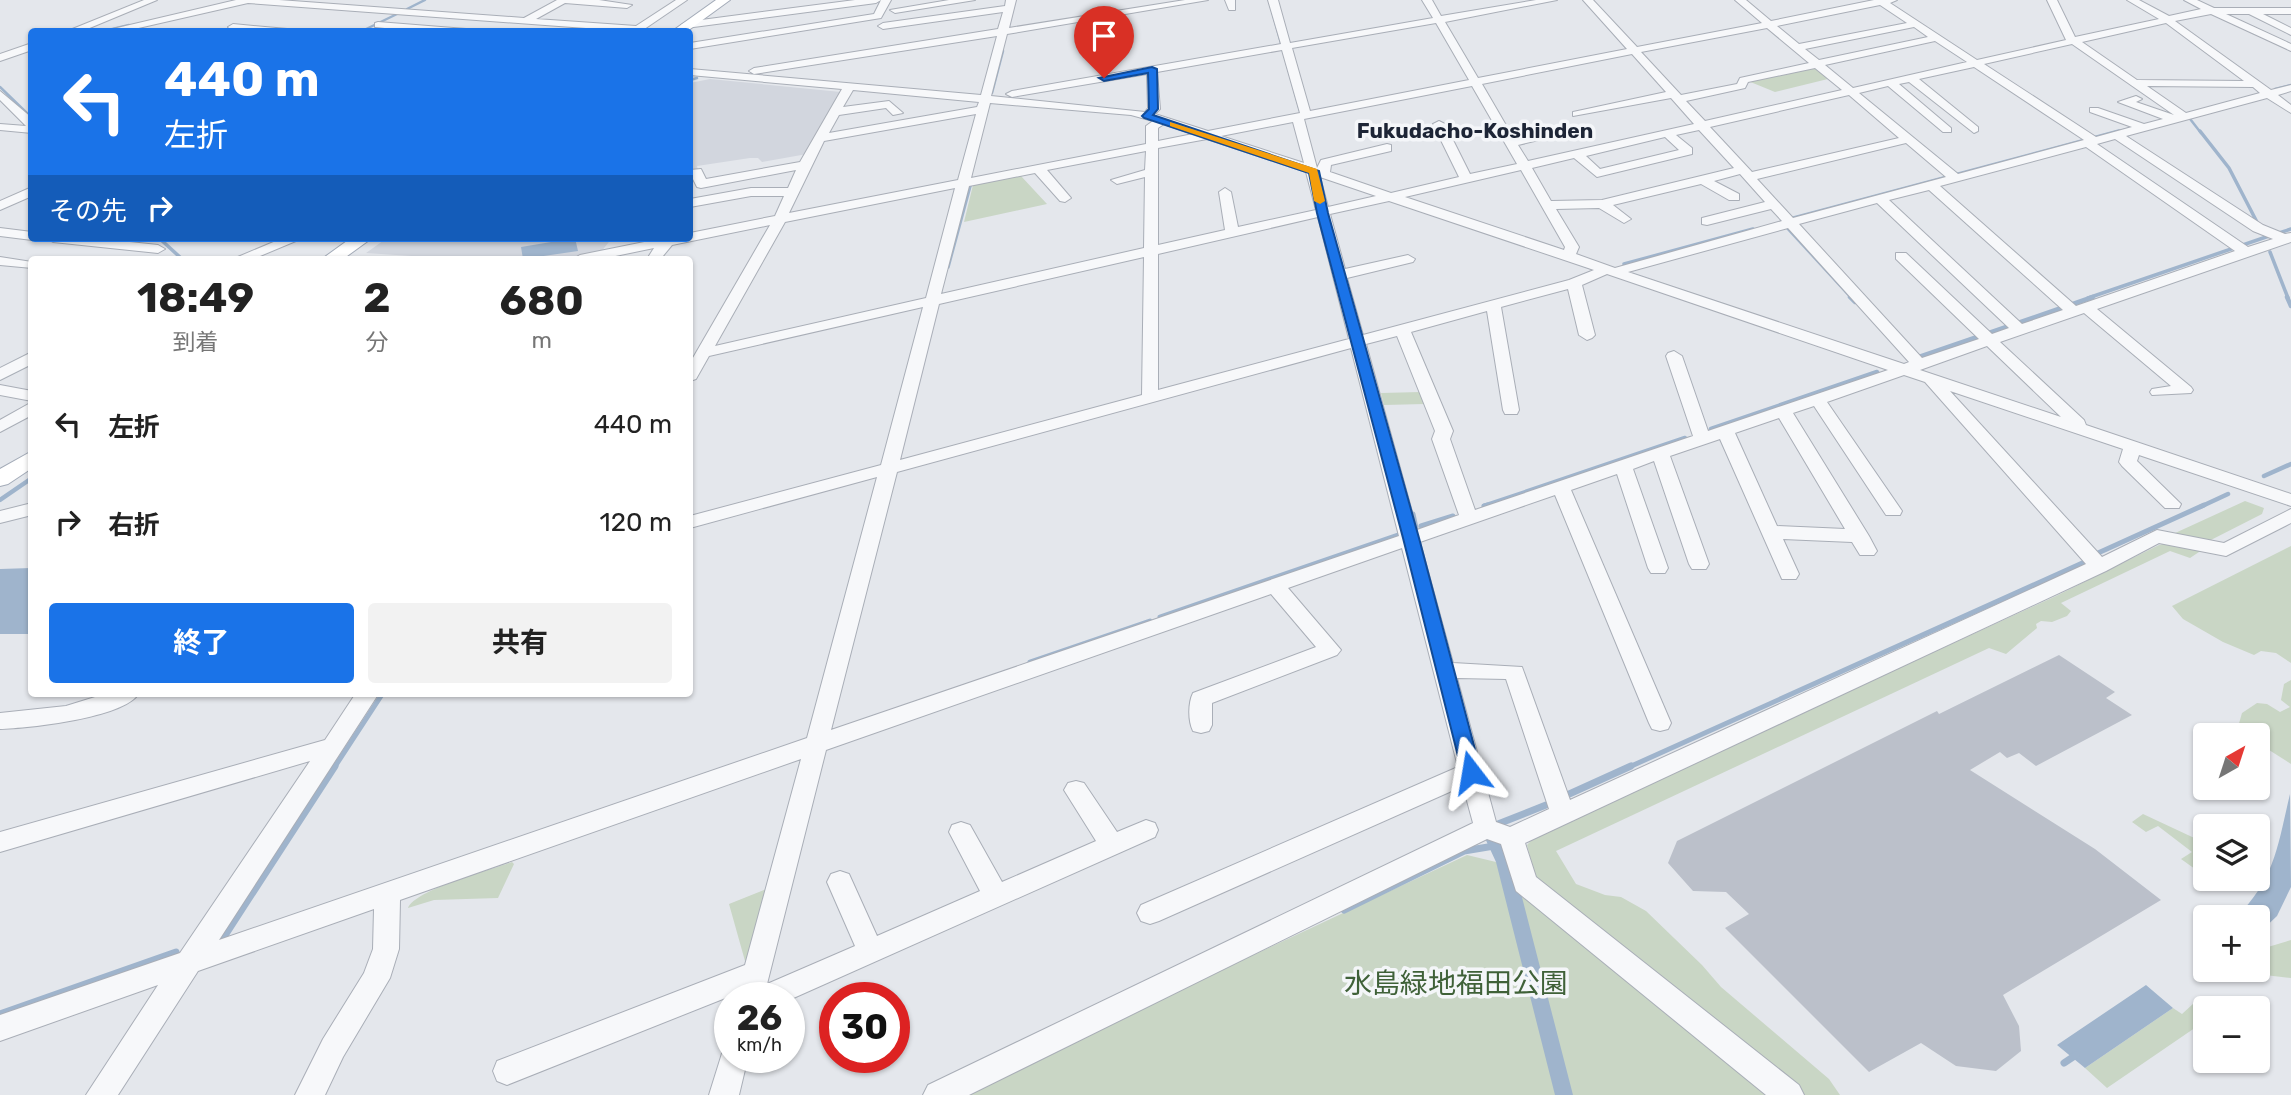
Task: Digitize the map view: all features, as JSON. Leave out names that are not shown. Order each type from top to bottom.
[{"type":"main road","points":[[682,28],[723,0]]},
{"type":"main road","points":[[336,256],[357,242]]},
{"type":"main road","points":[[0,479],[28,461]]},
{"type":"street","points":[[80,28],[152,0]]},
{"type":"street","points":[[123,28],[246,0],[611,28]]},
{"type":"street","points":[[514,28],[564,0],[627,5]]},
{"type":"street","points":[[638,28],[682,0]]},
{"type":"street","points":[[682,28],[876,0]]},
{"type":"street","points":[[693,45],[878,16],[886,0]]},
{"type":"street","points":[[895,10],[914,4],[970,0]]},
{"type":"street","points":[[733,76],[1203,0]]},
{"type":"street","points":[[1273,0],[1282,47],[1318,173],[1322,213],[1411,538],[1471,772],[1499,833],[1525,883],[1789,1095]]},
{"type":"street","points":[[1427,0],[1573,247],[1568,256]]},
{"type":"street","points":[[823,132],[1007,95],[1552,0]]},
{"type":"street","points":[[1588,0],[1631,52],[1918,370],[2099,566]]},
{"type":"street","points":[[1740,0],[1852,90],[1952,176]]},
{"type":"street","points":[[2052,0],[2077,42],[2139,83],[2180,117]]},
{"type":"street","points":[[2132,0],[2168,20],[2291,110]]},
{"type":"street","points":[[2189,0],[2291,48]]},
{"type":"street","points":[[2229,0],[2291,32]]},
{"type":"street","points":[[693,237],[1885,1],[2091,140],[2241,249]]},
{"type":"street","points":[[372,28],[423,3],[473,7]]},
{"type":"street","points":[[759,982],[814,746],[1010,4],[883,26]]},
{"type":"street","points":[[522,7],[593,16]]},
{"type":"street","points":[[703,353],[2208,11],[2291,11]]},
{"type":"street","points":[[847,20],[855,32]]},
{"type":"street","points":[[1800,47],[1917,24]]},
{"type":"street","points":[[378,25],[416,28]]},
{"type":"street","points":[[806,26],[815,39]]},
{"type":"street","points":[[233,27],[246,28]]},
{"type":"street","points":[[901,40],[1005,30]]},
{"type":"street","points":[[764,32],[774,45]]},
{"type":"street","points":[[1577,114],[1741,86],[1744,80],[1937,38]]},
{"type":"street","points":[[722,39],[731,52]]},
{"type":"street","points":[[0,56],[28,48]]},
{"type":"street","points":[[1147,116],[1154,109],[1152,69]]},
{"type":"street","points":[[693,72],[985,101],[1131,112],[1163,120],[1612,271],[1918,370],[2291,500]]},
{"type":"street","points":[[693,81],[718,75]]},
{"type":"street","points":[[1910,78],[1974,129]]},
{"type":"street","points":[[1891,83],[1947,130]]},
{"type":"street","points":[[2139,83],[2256,84]]},
{"type":"street","points":[[693,371],[780,219],[805,165],[849,87]]},
{"type":"street","points":[[693,521],[1574,283],[1787,222],[1931,185],[1952,176],[2291,88]]},
{"type":"street","points":[[0,94],[28,122]]},
{"type":"street","points":[[2136,99],[2124,102],[2180,117]]},
{"type":"street","points":[[823,132],[897,113],[961,102],[985,101]]},
{"type":"street","points":[[833,112],[889,104],[897,113]]},
{"type":"street","points":[[2094,110],[2140,126]]},
{"type":"street","points":[[1150,397],[1152,126],[1163,120]]},
{"type":"street","points":[[1439,124],[1466,178]]},
{"type":"street","points":[[0,127],[28,125]]},
{"type":"street","points":[[1513,143],[1584,128]]},
{"type":"street","points":[[1578,155],[1597,173],[1688,150],[1668,134]]},
{"type":"street","points":[[2118,135],[2264,230],[2288,238]]},
{"type":"street","points":[[1548,205],[1602,204],[1702,179],[1908,139]]},
{"type":"street","points":[[1318,173],[1325,163],[1384,142],[1392,163]]},
{"type":"street","points":[[693,173],[697,172],[701,184],[805,165]]},
{"type":"street","points":[[1039,169],[1065,198]]},
{"type":"street","points":[[1117,180],[1152,172]]},
{"type":"street","points":[[1702,179],[1734,197]]},
{"type":"street","points":[[1931,185],[2073,308],[2185,390],[2158,392]]},
{"type":"street","points":[[693,202],[751,192],[793,192]]},
{"type":"street","points":[[1225,192],[1232,233]]},
{"type":"street","points":[[0,206],[28,193]]},
{"type":"street","points":[[1880,199],[2016,326]]},
{"type":"street","points":[[1602,204],[1624,219]]},
{"type":"street","points":[[1707,221],[1769,204]]},
{"type":"street","points":[[0,232],[26,235]]},
{"type":"street","points":[[0,245],[26,235]]},
{"type":"street","points":[[0,1028],[1275,584],[1817,399],[1918,370],[1985,337],[2016,326],[2241,249],[2288,238]]},
{"type":"street","points":[[111,242],[154,245]]},
{"type":"street","points":[[248,256],[285,242]]},
{"type":"street","points":[[603,255],[613,242]]},
{"type":"street","points":[[597,256],[663,242]]},
{"type":"street","points":[[655,256],[667,242]]},
{"type":"street","points":[[140,256],[154,245]]},
{"type":"street","points":[[1901,256],[2084,429]]},
{"type":"street","points":[[1340,275],[1408,259]]},
{"type":"street","points":[[0,261],[28,265]]},
{"type":"street","points":[[1574,283],[1587,335]]},
{"type":"street","points":[[1493,304],[1511,410]]},
{"type":"street","points":[[1402,329],[1444,430],[1441,439],[1469,518]]},
{"type":"street","points":[[1674,356],[1702,438]]},
{"type":"street","points":[[0,375],[28,359]]},
{"type":"street","points":[[0,390],[28,395]]},
{"type":"street","points":[[1817,399],[1893,512]]},
{"type":"street","points":[[0,427],[28,410]]},
{"type":"street","points":[[1772,532],[1863,543],[1783,411]]},
{"type":"street","points":[[1725,431],[1789,574]]},
{"type":"street","points":[[2133,446],[2128,462],[2172,504]]},
{"type":"street","points":[[1660,453],[1699,564]]},
{"type":"street","points":[[1623,466],[1658,568]]},
{"type":"street","points":[[1561,487],[1660,723]]},
{"type":"street","points":[[0,517],[28,510]]},
{"type":"street","points":[[938,1095],[1499,833],[1563,814],[2099,566],[2157,536],[2226,550],[2291,514]]},
{"type":"street","points":[[1201,725],[1201,699],[1330,650],[1275,584]]},
{"type":"street","points":[[1445,670],[1514,672],[1563,814]]},
{"type":"street","points":[[0,721],[24,721],[86,710],[118,697]]},
{"type":"street","points":[[101,1095],[365,697]]},
{"type":"street","points":[[3,844],[333,746]]},
{"type":"street","points":[[1150,913],[1471,772]]},
{"type":"street","points":[[1076,790],[1112,845]]},
{"type":"street","points":[[778,982],[870,951],[1146,830]]},
{"type":"street","points":[[961,832],[996,896]]},
{"type":"street","points":[[840,882],[870,951]]},
{"type":"street","points":[[310,1095],[333,1048],[376,978],[386,949],[387,894]]},
{"type":"street","points":[[507,1070],[714,1003]]},
{"type":"street","points":[[724,1095],[730,1073]]},
{"type":"shaded area","points":[[710,79],[841,92],[807,154],[762,162],[758,158],[750,158],[697,166],[698,171],[693,172],[693,82]]},
{"type":"shaded area","points":[[381,242],[609,242],[601,252],[581,256],[412,256],[366,253]]},
{"type":"green space","points":[[1817,66],[1832,78],[1775,92],[1748,81]]},
{"type":"green space","points":[[1021,176],[1047,204],[964,222],[973,185]]},
{"type":"green space","points":[[1421,392],[1425,404],[1384,405],[1381,393]]},
{"type":"green space","points":[[2245,501],[2264,508],[2262,514],[2205,543],[2173,534]]},
{"type":"green space","points":[[2176,541],[2205,548],[2190,558],[2170,551],[2061,603],[2071,611],[2067,616],[2036,624],[2037,628],[2006,654],[1989,648],[1556,851],[1576,884],[1605,895],[1621,897],[1646,911],[1721,987],[1829,1079],[1840,1095],[1799,1095],[1548,891],[1535,876],[1527,845],[1537,834],[2056,596],[2159,545]]},
{"type":"green space","points":[[2291,546],[2291,663],[2276,653],[2261,651],[2254,655],[2223,642],[2183,619],[2172,606]]},
{"type":"green space","points":[[2291,680],[2291,764],[2270,751],[2270,723],[2239,723],[2242,713],[2257,703],[2267,704],[2280,712],[2290,707],[2281,700],[2284,684]]},
{"type":"green space","points":[[2143,814],[2193,837],[2193,868],[2181,859],[2192,852],[2158,826],[2146,832],[2132,822]]},
{"type":"green space","name":"水島緑地福田公園","points":[[1467,855],[1496,862],[1552,916],[1765,1095],[954,1095]]},
{"type":"green space","points":[[512,862],[514,864],[498,898],[434,900],[408,908],[414,901],[439,887]]},
{"type":"green space","points":[[769,888],[754,953],[745,961],[729,904]]},
{"type":"green space","points":[[2291,940],[2291,978],[2270,976],[2270,946]]},
{"type":"green space","points":[[2193,1004],[2193,1029],[2107,1088],[2085,1068],[2173,1008],[2182,1014]]},
{"type":"water","points":[[551,242],[576,242],[578,251],[522,256],[521,247]]},
{"type":"water","points":[[28,568],[28,634],[0,634],[0,569]]},
{"type":"water","points":[[2290,794],[2291,887],[2277,916],[2270,923],[2270,905],[2247,905],[2258,891],[2270,891],[2270,868]]},
{"type":"water","points":[[1484,836],[1508,843],[1573,1095],[1555,1095],[1496,862]]},
{"type":"water","points":[[2146,985],[2173,1008],[2085,1068],[2057,1045]]},
{"type":"building","points":[[2059,655],[2115,692],[2106,698],[2132,715],[2036,766],[2019,753],[2007,758],[2000,752],[1970,770],[2095,849],[2161,900],[2003,995],[2019,1026],[2021,1051],[1996,1071],[1956,1066],[1921,1043],[1869,1072],[1725,928],[1749,914],[1726,892],[1693,891],[1668,863],[1677,841],[1937,711],[1939,714]]},
{"type":"waterway","points":[[407,9],[425,0]]},
{"type":"waterway","points":[[1269,0],[1302,118]]},
{"type":"waterway","points":[[368,28],[397,14]]},
{"type":"waterway","points":[[1603,21],[1631,53]]},
{"type":"waterway","points":[[117,28],[129,25]]},
{"type":"waterway","points":[[992,93],[1003,51]]},
{"type":"waterway","points":[[693,79],[697,78]]},
{"type":"waterway","points":[[2275,89],[2291,85]]},
{"type":"waterway","points":[[0,87],[28,114]]},
{"type":"waterway","points":[[2187,115],[2201,133]]},
{"type":"waterway","points":[[2113,133],[2138,126]]},
{"type":"waterway","points":[[1786,220],[2119,131]]},
{"type":"waterway","points":[[2200,131],[2229,168],[2259,226]]},
{"type":"waterway","points":[[948,267],[970,186]]},
{"type":"waterway","points":[[1784,224],[1852,298]]},
{"type":"waterway","points":[[1624,264],[1753,229]]},
{"type":"waterway","points":[[2276,234],[2291,229]]},
{"type":"waterway","points":[[2088,298],[2269,236]]},
{"type":"waterway","points":[[163,242],[179,256]]},
{"type":"waterway","points":[[2270,252],[2288,298]]},
{"type":"waterway","points":[[1850,297],[1855,302]]},
{"type":"waterway","points":[[1919,357],[2093,297]]},
{"type":"waterway","points":[[2287,297],[2291,306]]},
{"type":"waterway","points":[[1711,429],[1877,372]]},
{"type":"waterway","points":[[1488,505],[1484,506],[1685,438]]},
{"type":"waterway","points":[[2264,476],[2291,464]]},
{"type":"waterway","points":[[0,500],[28,481]]},
{"type":"waterway","points":[[2200,507],[2228,494]]},
{"type":"waterway","points":[[2098,553],[2204,505]]},
{"type":"waterway","points":[[1413,514],[1416,528]]},
{"type":"waterway","points":[[1421,526],[1453,516]]},
{"type":"waterway","points":[[1160,617],[1398,535]]},
{"type":"waterway","points":[[1627,768],[2089,560]]},
{"type":"waterway","points":[[1030,662],[1150,621]]},
{"type":"waterway","points":[[334,768],[380,697]]},
{"type":"waterway","points":[[222,940],[335,766]]},
{"type":"waterway","points":[[1567,795],[1631,766]]},
{"type":"waterway","points":[[1498,824],[1546,805]]},
{"type":"waterway","points":[[1344,910],[1464,851],[1494,846]]},
{"type":"waterway","points":[[0,1014],[176,952]]},
{"type":"waterway","points":[[2064,1063],[2076,1055]]},
{"type":"slow traffic","points":[[1173,124],[1314,171],[1320,201]]},
{"type":"district","name":"Fukudacho-Koshinden","points":[[1475,131]]},
{"type":"route","points":[[1104,78],[1152,69],[1154,109],[1147,116],[1314,171],[1322,213],[1411,538],[1471,772]]}]
